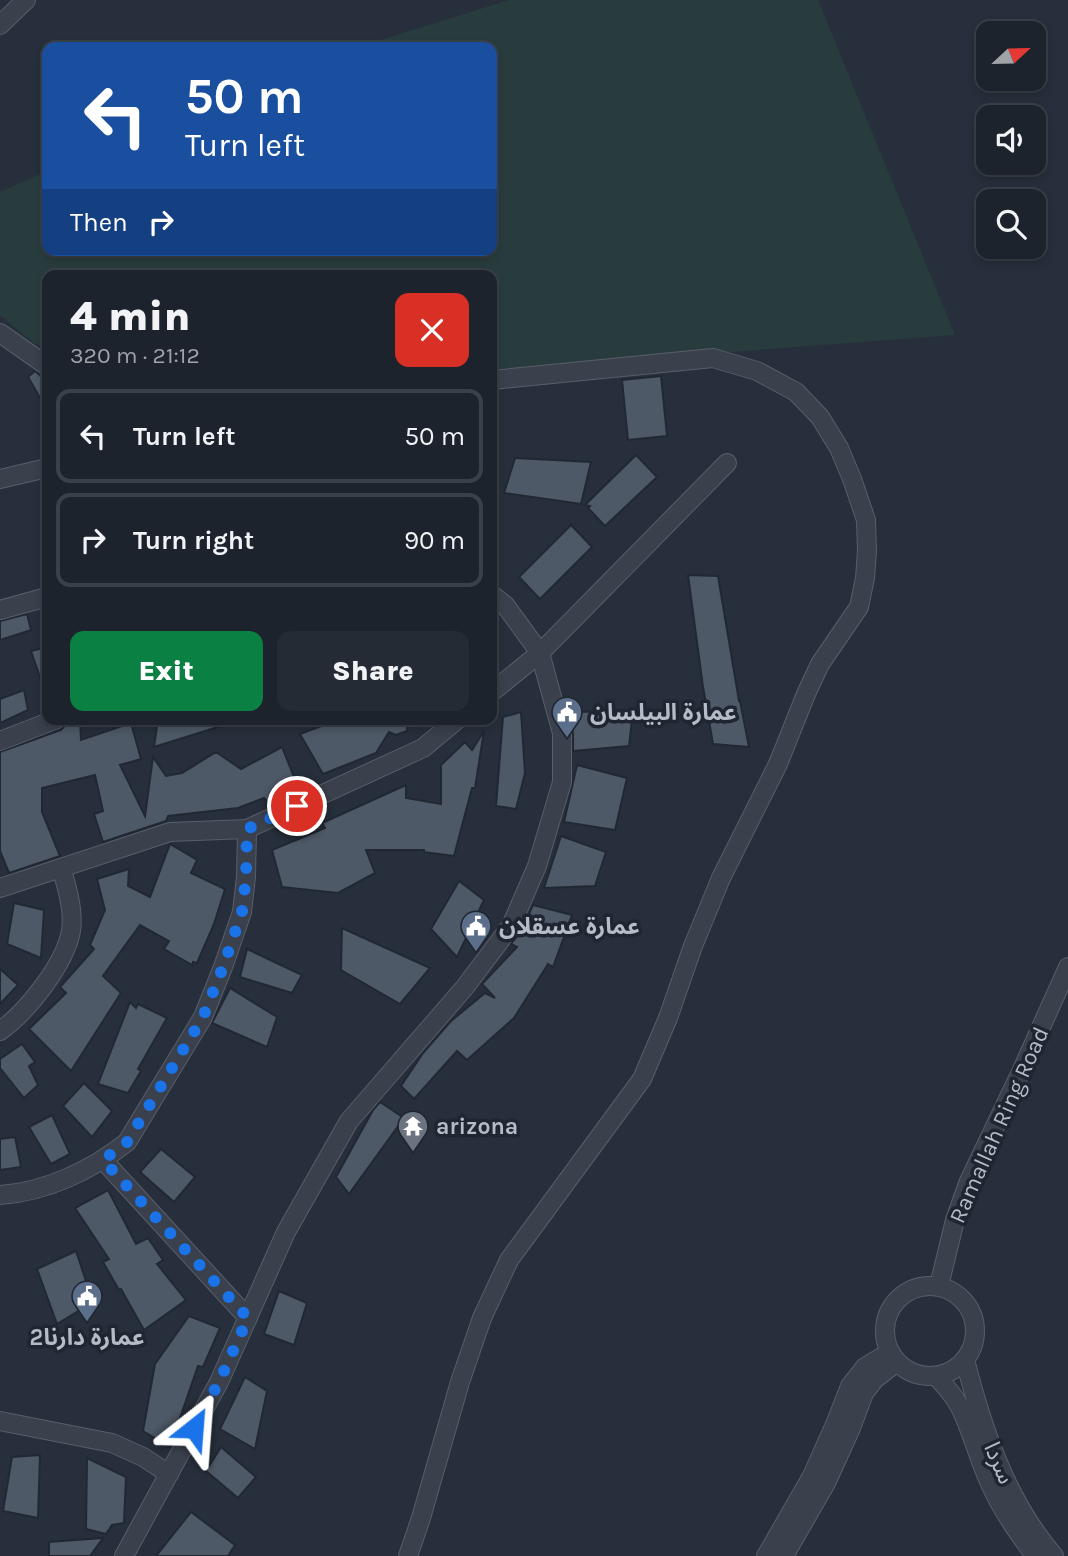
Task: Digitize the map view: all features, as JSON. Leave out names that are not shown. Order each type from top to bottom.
[{"type":"street","points":[[0,25],[26,0]]},
{"type":"street","points":[[0,332],[42,362]]},
{"type":"street","points":[[408,1556],[460,1382],[482,1318],[509,1260],[642,1079],[721,878],[778,764],[820,664],[859,607],[865,578],[866,520],[852,479],[839,448],[820,417],[796,392],[757,371],[713,358],[497,380]]},
{"type":"street","points":[[497,688],[540,653],[727,463]]},
{"type":"street","points":[[0,479],[42,469]]},
{"type":"street","points":[[0,610],[42,598]]},
{"type":"street","points":[[124,1556],[219,1382],[286,1232],[349,1121],[465,987],[511,926],[537,866],[562,782],[562,733],[540,653],[505,605],[497,599]]},
{"type":"street","points":[[0,741],[42,725]]},
{"type":"street","points":[[0,888],[170,832],[247,829],[423,748],[451,725]]},
{"type":"street","points":[[0,1195],[35,1189],[71,1176],[103,1160],[127,1142],[203,1017],[223,967],[242,912],[247,829]]},
{"type":"street","points":[[0,1031],[33,999],[54,971],[68,945],[72,928],[68,888],[61,867]]},
{"type":"street","name":"Ramallah Ring Road","points":[[939,1286],[955,1220],[969,1181],[1068,968]]},
{"type":"street","points":[[103,1160],[248,1318]]},
{"type":"street","points":[[939,1286],[955,1293],[971,1312],[975,1337],[970,1353],[952,1371],[936,1376],[919,1375],[904,1368],[893,1357],[886,1344],[886,1318],[899,1297],[914,1288],[939,1286]]},
{"type":"street","points":[[766,1556],[812,1476],[850,1386],[865,1367],[893,1357]]},
{"type":"street","points":[[784,1556],[826,1483],[864,1393],[893,1357]]},
{"type":"street","name":"سردا","points":[[965,1360],[977,1409],[999,1465],[1023,1513],[1054,1556]]},
{"type":"street","name":"سردا","points":[[936,1376],[954,1396],[964,1414],[994,1493],[1035,1556]]},
{"type":"street","points":[[0,1421],[112,1443],[143,1457],[169,1474]]},
{"type":"shaded area","points":[[509,0],[818,0],[955,335],[497,370],[497,270],[42,270],[42,347],[0,315],[0,192],[42,173],[42,256],[497,256],[497,42],[377,42]]},
{"type":"building","points":[[35,371],[42,376],[42,401],[28,377]]},
{"type":"building","points":[[661,376],[667,436],[628,440],[622,380]]},
{"type":"building","points":[[636,455],[657,477],[605,526],[588,508],[590,506],[585,505]]},
{"type":"building","points":[[515,458],[591,462],[581,504],[504,493]]},
{"type":"building","points":[[571,525],[592,547],[540,599],[519,577]]},
{"type":"building","points":[[688,575],[718,576],[749,747],[713,744]]},
{"type":"building","points":[[27,614],[31,630],[0,640],[0,621]]},
{"type":"building","points":[[42,648],[42,683],[31,651]]},
{"type":"building","points":[[24,690],[28,710],[0,723],[0,699]]},
{"type":"building","points":[[633,711],[629,746],[573,751],[570,712]]},
{"type":"building","points":[[521,712],[525,773],[516,809],[496,806],[503,717]]},
{"type":"building","points":[[66,725],[80,725],[81,740],[132,725],[141,759],[120,765],[145,816],[153,757],[166,776],[182,773],[216,752],[241,769],[282,747],[294,777],[284,790],[277,792],[271,805],[264,798],[238,808],[168,816],[166,821],[103,842],[94,814],[103,811],[95,775],[42,788],[42,812],[60,856],[9,873],[0,851],[0,752],[61,730]]},
{"type":"building","points":[[157,725],[224,725],[154,747]]},
{"type":"building","points":[[324,725],[408,725],[407,731],[396,735],[389,732],[376,753],[323,774],[300,734]]},
{"type":"building","points":[[484,731],[475,788],[472,788],[454,856],[424,850],[366,850],[375,873],[338,893],[282,887],[272,850],[325,828],[322,823],[406,785],[406,798],[441,804],[441,765],[465,742],[472,750]]},
{"type":"building","points":[[577,765],[627,778],[615,830],[564,822]]},
{"type":"building","points":[[561,836],[606,852],[595,886],[544,888]]},
{"type":"building","points":[[170,844],[197,860],[191,873],[225,889],[197,963],[193,962],[192,965],[164,949],[169,941],[140,925],[103,976],[121,993],[71,1071],[29,1029],[66,993],[60,987],[94,949],[90,945],[105,910],[97,879],[129,869],[128,886],[150,897]]},
{"type":"building","points":[[459,881],[484,900],[457,957],[431,929]]},
{"type":"building","points":[[14,903],[44,910],[41,958],[7,944]]},
{"type":"building","points":[[533,905],[572,915],[553,967],[548,964],[514,1018],[467,1060],[457,1051],[414,1099],[401,1086],[423,1053],[451,1021],[485,993],[495,998],[482,984],[517,947],[511,944],[521,931]]},
{"type":"building","points":[[342,928],[430,968],[400,1004],[341,970]]},
{"type":"building","points":[[247,949],[302,975],[292,993],[240,977]]},
{"type":"building","points":[[0,969],[18,985],[0,1004]]},
{"type":"building","points":[[230,988],[277,1017],[267,1047],[212,1023]]},
{"type":"building","points":[[130,1002],[136,1008],[138,1004],[167,1018],[138,1069],[141,1071],[128,1093],[98,1084]]},
{"type":"building","points":[[22,1044],[35,1062],[29,1066],[38,1085],[24,1098],[0,1068],[0,1059]]},
{"type":"building","points":[[84,1083],[112,1111],[92,1137],[63,1106]]},
{"type":"building","points":[[380,1102],[404,1118],[349,1194],[336,1177]]},
{"type":"building","points":[[52,1115],[70,1154],[51,1164],[29,1127]]},
{"type":"building","points":[[15,1137],[21,1167],[0,1170],[0,1139]]},
{"type":"building","points":[[161,1149],[195,1177],[174,1202],[140,1172]]},
{"type":"building","points":[[108,1190],[136,1244],[148,1238],[163,1260],[157,1264],[186,1300],[144,1330],[103,1262],[109,1259],[75,1208]]},
{"type":"building","points":[[76,1251],[93,1302],[57,1324],[37,1269]]},
{"type":"building","points":[[279,1291],[307,1303],[294,1345],[264,1334]]},
{"type":"building","points":[[189,1316],[220,1328],[203,1367],[198,1366],[170,1447],[143,1431],[155,1364]]},
{"type":"building","points":[[245,1377],[267,1391],[255,1449],[220,1429]]},
{"type":"building","points":[[221,1447],[256,1477],[238,1498],[206,1471]]},
{"type":"building","points":[[40,1455],[38,1518],[3,1511],[12,1457]]},
{"type":"building","points":[[87,1458],[126,1477],[124,1523],[112,1525],[106,1534],[86,1529]]},
{"type":"building","points":[[191,1512],[235,1545],[228,1556],[156,1556]]},
{"type":"building","points":[[103,1538],[90,1556],[49,1556],[49,1542]]},
{"type":"place","name":"عمارة البيلسان","points":[[567,739]]},
{"type":"place","name":"عمارة عسقلان","points":[[476,953]]},
{"type":"place","name":"arizona","points":[[413,1153]]},
{"type":"place","name":"عمارة دارنا2","points":[[87,1323]]},
{"type":"route","points":[[194,1428],[219,1382],[248,1318],[103,1160],[127,1142],[203,1017],[242,912],[247,829],[297,806]]}]
